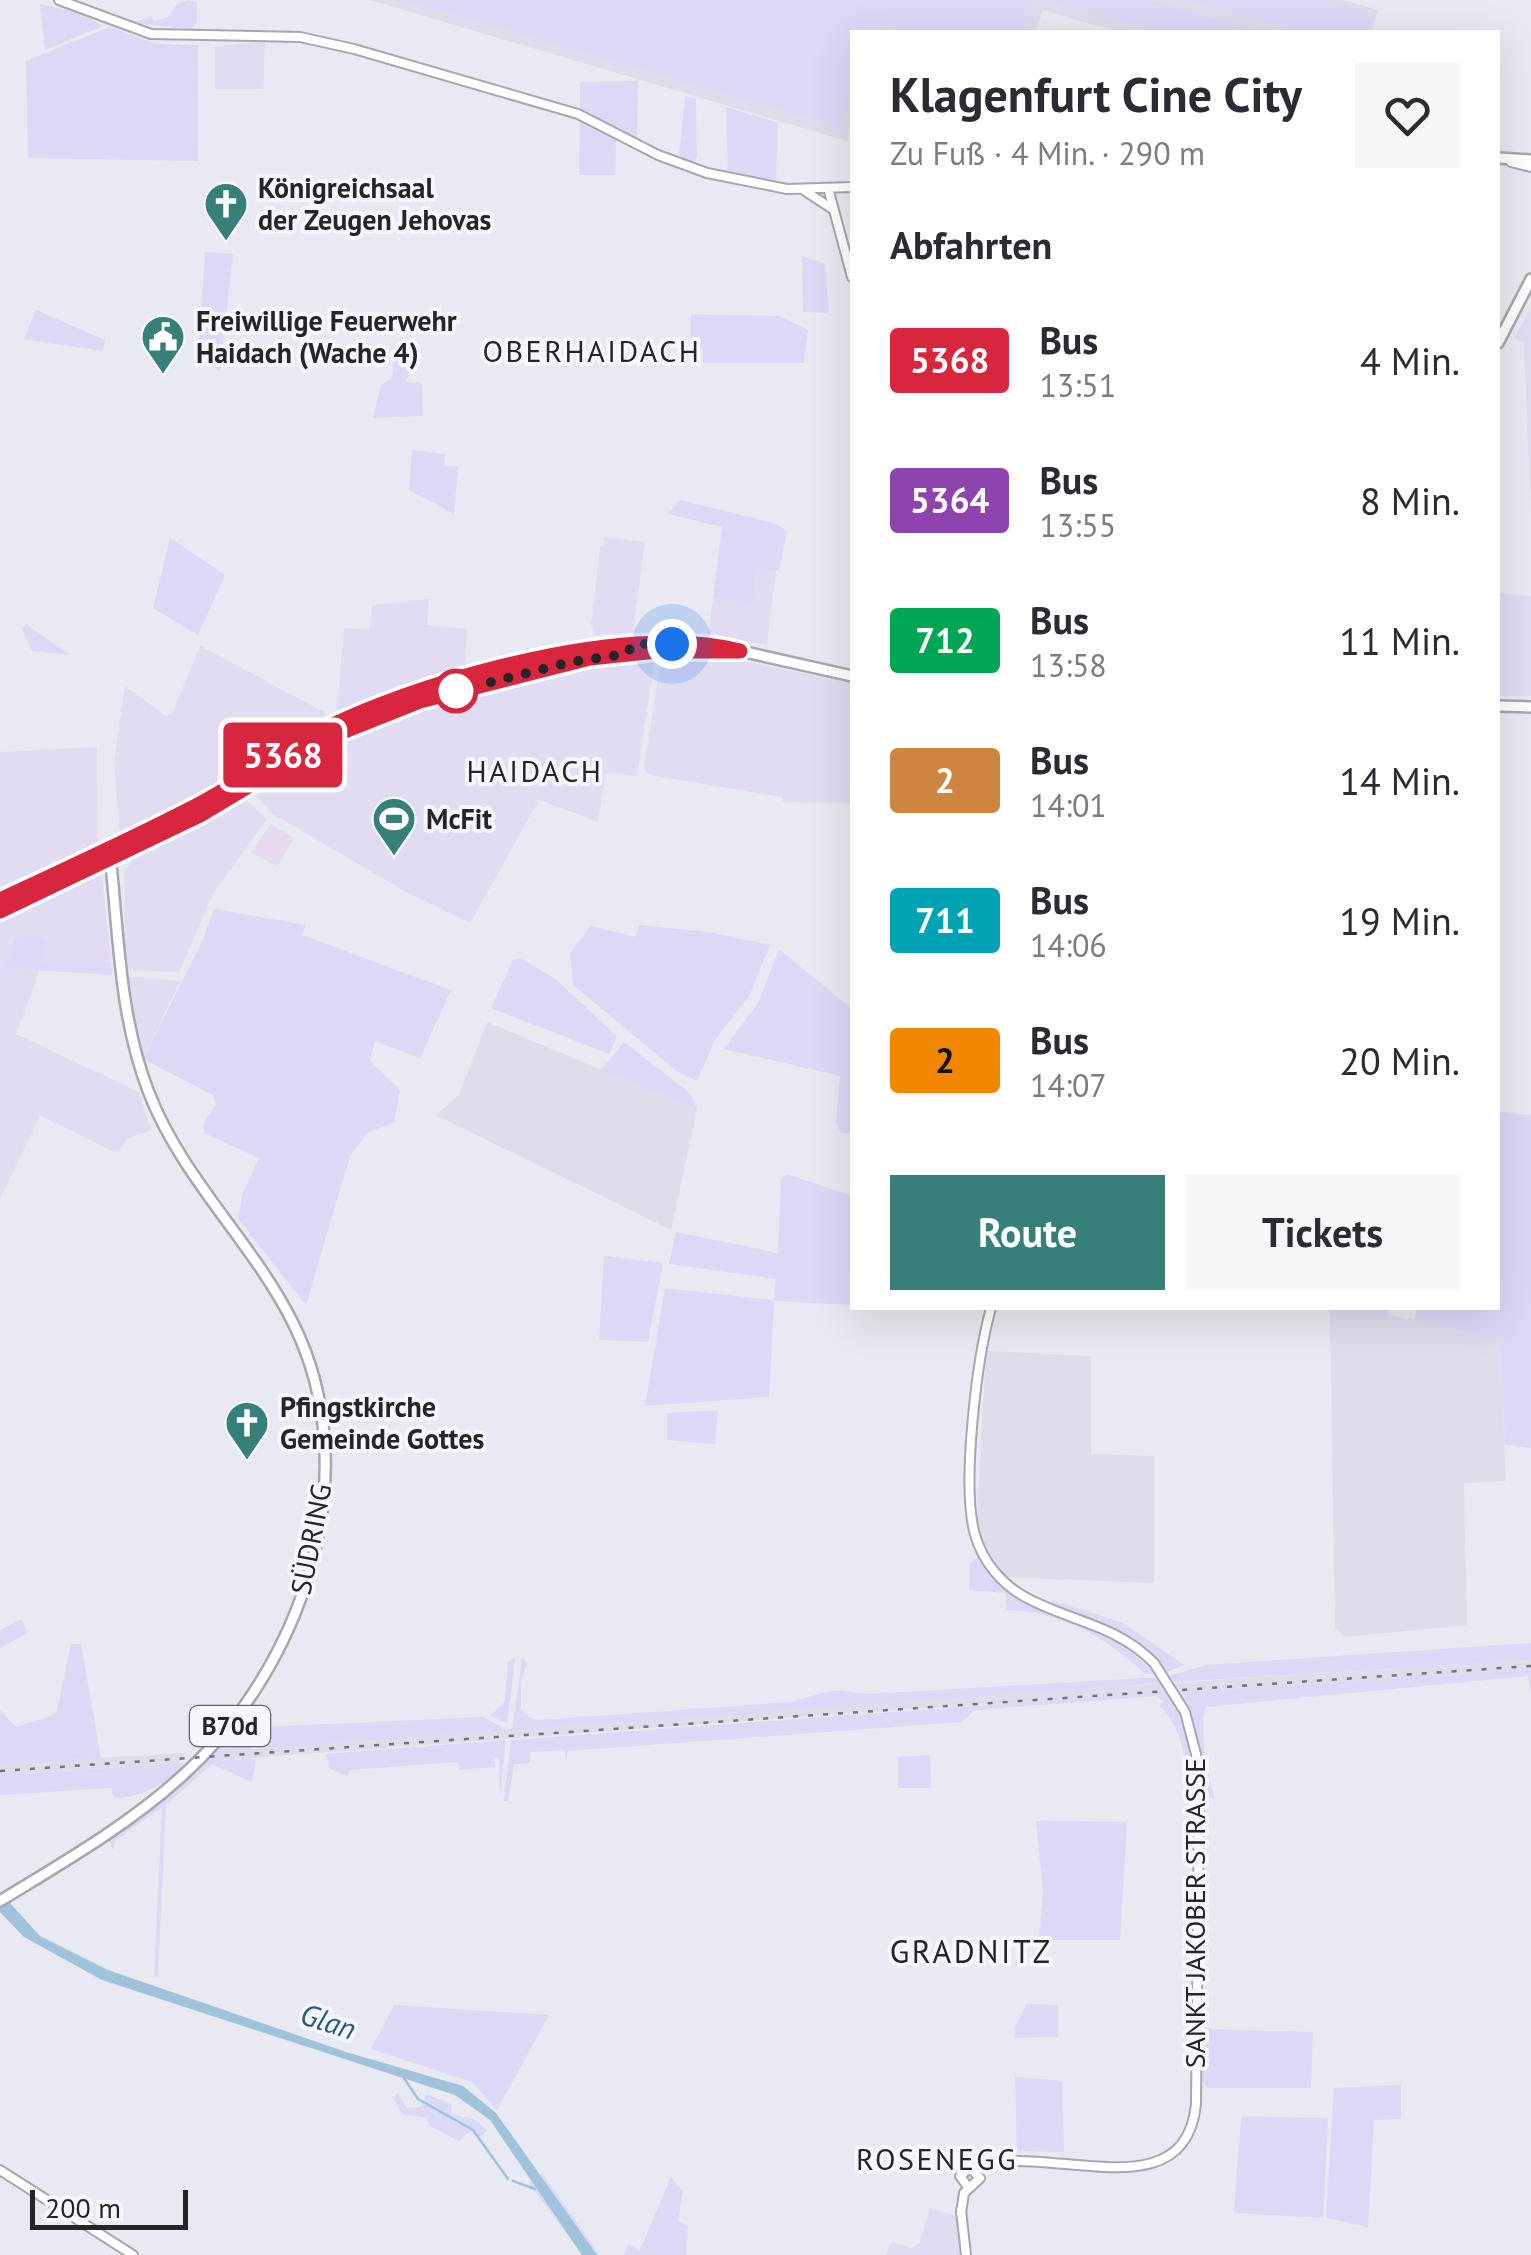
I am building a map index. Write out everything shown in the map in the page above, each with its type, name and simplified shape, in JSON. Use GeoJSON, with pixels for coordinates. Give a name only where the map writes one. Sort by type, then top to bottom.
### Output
{"type":"FeatureCollection","features":[{"type":"Feature","properties":{"kind":"main road"},"geometry":{"type":"LineString","coordinates":[[59,0],[151,34],[300,38],[354,49],[578,114],[658,155],[708,173],[801,189],[850,187]]}},
{"type":"Feature","properties":{"kind":"main road"},"geometry":{"type":"LineString","coordinates":[[1500,158],[1531,164]]}},
{"type":"Feature","properties":{"kind":"main road"},"geometry":{"type":"LineString","coordinates":[[828,188],[850,270]]}},
{"type":"Feature","properties":{"kind":"main road"},"geometry":{"type":"LineString","coordinates":[[801,189],[833,210]]}},
{"type":"Feature","properties":{"kind":"main road"},"geometry":{"type":"LineString","coordinates":[[1500,340],[1531,280]]}},
{"type":"Feature","properties":{"kind":"main road"},"geometry":{"type":"LineString","coordinates":[[626,654],[634,644]]}},
{"type":"Feature","properties":{"kind":"main road"},"geometry":{"type":"LineString","coordinates":[[4,906],[96,854],[209,799],[334,725],[448,688],[634,644],[702,645],[850,676]]}},
{"type":"Feature","properties":{"kind":"main road"},"geometry":{"type":"LineString","coordinates":[[590,654],[740,651]]}},
{"type":"Feature","properties":{"kind":"main road"},"geometry":{"type":"LineString","coordinates":[[4,906],[93,869],[200,815],[332,736],[419,696]]}},
{"type":"Feature","properties":{"kind":"main road"},"geometry":{"type":"LineString","coordinates":[[1500,705],[1525,706]]}},
{"type":"Feature","properties":{"kind":"main road"},"geometry":{"type":"LineString","coordinates":[[96,854],[124,853]]}},
{"type":"Feature","properties":{"kind":"main road"},"geometry":{"type":"LineString","coordinates":[[93,869],[112,876],[124,853]]}},
{"type":"Feature","properties":{"kind":"main road","name":"SÜDRING"},"geometry":{"type":"LineString","coordinates":[[0,1901],[137,1813],[196,1764],[233,1723],[271,1665],[292,1621],[310,1569],[322,1504],[320,1409],[294,1326],[268,1282],[182,1162],[142,1074],[124,1003],[110,855]]}},
{"type":"Feature","properties":{"kind":"main road","name":"SANKT JAKOBER STRASSE"},"geometry":{"type":"LineString","coordinates":[[964,2186],[976,2185],[976,2172],[1011,2161],[1152,2165],[1176,2152],[1191,2129],[1196,2104],[1200,1803],[1196,1754],[1186,1712],[1154,1663],[1108,1629],[1015,1592],[992,1570],[981,1550],[972,1520],[972,1480],[980,1353],[991,1310]]}},
{"type":"Feature","properties":{"kind":"main road"},"geometry":{"type":"LineString","coordinates":[[0,2170],[133,2255]]}},
{"type":"Feature","properties":{"kind":"main road"},"geometry":{"type":"LineString","coordinates":[[966,2255],[961,2172],[976,2172]]}},
{"type":"Feature","properties":{"kind":"shaded area"},"geometry":{"type":"Polygon","coordinates":[[[189,0],[197,3],[197,22],[191,29],[134,23],[151,16],[154,21],[168,17],[177,4],[189,0]]]}},
{"type":"Feature","properties":{"kind":"shaded area"},"geometry":{"type":"Polygon","coordinates":[[[370,0],[1343,0],[1378,10],[1372,30],[1112,30],[1043,10],[1037,30],[850,30],[847,141],[370,0]]]}},
{"type":"Feature","properties":{"kind":"shaded area"},"geometry":{"type":"Polygon","coordinates":[[[403,0],[1039,0],[1032,5],[1026,30],[902,30],[882,24],[872,30],[850,30],[850,92],[840,128],[403,0]]]}},
{"type":"Feature","properties":{"kind":"shaded area"},"geometry":{"type":"Polygon","coordinates":[[[1049,0],[1151,0],[1255,30],[1153,30],[1049,0]]]}},
{"type":"Feature","properties":{"kind":"shaded area"},"geometry":{"type":"Polygon","coordinates":[[[1189,0],[1328,0],[1366,11],[1371,20],[1368,30],[1294,30],[1189,0]]]}},
{"type":"Feature","properties":{"kind":"shaded area"},"geometry":{"type":"Polygon","coordinates":[[[40,4],[81,13],[103,26],[45,50],[40,4]]]}},
{"type":"Feature","properties":{"kind":"shaded area"},"geometry":{"type":"Polygon","coordinates":[[[110,27],[156,44],[198,45],[198,161],[28,158],[26,61],[110,27]]]}},
{"type":"Feature","properties":{"kind":"shaded area"},"geometry":{"type":"Polygon","coordinates":[[[265,42],[263,89],[215,89],[215,46],[265,42]]]}},
{"type":"Feature","properties":{"kind":"shaded area"},"geometry":{"type":"Polygon","coordinates":[[[638,81],[637,141],[580,111],[580,82],[638,81]]]}},
{"type":"Feature","properties":{"kind":"shaded area"},"geometry":{"type":"Polygon","coordinates":[[[685,96],[696,99],[697,158],[692,164],[679,155],[685,96]]]}},
{"type":"Feature","properties":{"kind":"shaded area"},"geometry":{"type":"Polygon","coordinates":[[[726,107],[778,123],[776,183],[728,175],[726,107]]]}},
{"type":"Feature","properties":{"kind":"shaded area"},"geometry":{"type":"Polygon","coordinates":[[[580,120],[616,138],[615,175],[579,175],[580,120]]]}},
{"type":"Feature","properties":{"kind":"shaded area"},"geometry":{"type":"Polygon","coordinates":[[[205,252],[233,254],[220,371],[198,360],[205,252]]]}},
{"type":"Feature","properties":{"kind":"shaded area"},"geometry":{"type":"Polygon","coordinates":[[[802,256],[825,264],[829,313],[803,312],[802,256]]]}},
{"type":"Feature","properties":{"kind":"shaded area"},"geometry":{"type":"Polygon","coordinates":[[[1531,309],[1531,515],[1524,343],[1514,338],[1531,309]]]}},
{"type":"Feature","properties":{"kind":"shaded area"},"geometry":{"type":"Polygon","coordinates":[[[36,310],[105,340],[103,351],[24,339],[36,310]]]}},
{"type":"Feature","properties":{"kind":"shaded area"},"geometry":{"type":"Polygon","coordinates":[[[691,314],[780,316],[808,330],[804,363],[703,363],[703,349],[690,349],[691,314]]]}},
{"type":"Feature","properties":{"kind":"shaded area"},"geometry":{"type":"Polygon","coordinates":[[[395,350],[412,353],[407,382],[422,384],[423,416],[373,418],[381,385],[392,378],[395,350]]]}},
{"type":"Feature","properties":{"kind":"shaded area"},"geometry":{"type":"Polygon","coordinates":[[[412,450],[445,454],[444,466],[458,466],[454,514],[409,490],[412,450]]]}},
{"type":"Feature","properties":{"kind":"shaded area"},"geometry":{"type":"Polygon","coordinates":[[[680,500],[774,523],[787,531],[780,567],[776,571],[756,569],[752,604],[713,599],[722,527],[668,514],[680,500]]]}},
{"type":"Feature","properties":{"kind":"shaded area"},"geometry":{"type":"Polygon","coordinates":[[[605,537],[645,542],[633,632],[596,635],[591,625],[600,547],[604,546],[605,537]]]}},
{"type":"Feature","properties":{"kind":"shaded area"},"geometry":{"type":"Polygon","coordinates":[[[170,538],[225,575],[198,635],[153,608],[170,538]]]}},
{"type":"Feature","properties":{"kind":"shaded area"},"geometry":{"type":"Polygon","coordinates":[[[756,568],[776,571],[767,645],[708,637],[713,599],[751,603],[756,568]]]}},
{"type":"Feature","properties":{"kind":"shaded area"},"geometry":{"type":"Polygon","coordinates":[[[1500,593],[1531,596],[1531,696],[1500,696],[1500,593]]]}},
{"type":"Feature","properties":{"kind":"shaded area"},"geometry":{"type":"Polygon","coordinates":[[[429,599],[427,625],[467,629],[464,674],[347,714],[337,709],[344,628],[369,630],[372,605],[429,599]]]}},
{"type":"Feature","properties":{"kind":"shaded area"},"geometry":{"type":"Polygon","coordinates":[[[26,624],[70,655],[32,651],[22,629],[26,624]]]}},
{"type":"Feature","properties":{"kind":"shaded area"},"geometry":{"type":"Polygon","coordinates":[[[200,646],[326,713],[327,721],[235,776],[120,835],[114,761],[125,686],[166,716],[172,714],[200,646]]]}},
{"type":"Feature","properties":{"kind":"shaded area"},"geometry":{"type":"Polygon","coordinates":[[[666,655],[727,658],[850,683],[850,803],[783,802],[782,797],[649,775],[644,768],[661,659],[666,655]]]}},
{"type":"Feature","properties":{"kind":"shaded area"},"geometry":{"type":"Polygon","coordinates":[[[655,658],[637,776],[606,773],[598,822],[539,800],[470,923],[401,889],[273,814],[251,791],[342,738],[425,705],[566,670],[655,658]]]}},
{"type":"Feature","properties":{"kind":"shaded area"},"geometry":{"type":"Polygon","coordinates":[[[97,747],[98,847],[0,893],[0,752],[97,747]]]}},
{"type":"Feature","properties":{"kind":"shaded area"},"geometry":{"type":"Polygon","coordinates":[[[242,796],[267,819],[214,892],[179,972],[125,970],[124,872],[134,858],[242,796]]]}},
{"type":"Feature","properties":{"kind":"shaded area"},"geometry":{"type":"Polygon","coordinates":[[[271,824],[294,838],[277,867],[251,852],[271,824]]]}},
{"type":"Feature","properties":{"kind":"shaded area"},"geometry":{"type":"Polygon","coordinates":[[[102,875],[112,975],[40,970],[16,1034],[139,1092],[151,1130],[127,1139],[117,1153],[40,1116],[0,1198],[0,917],[102,875]]]}},
{"type":"Feature","properties":{"kind":"shaded area"},"geometry":{"type":"Polygon","coordinates":[[[214,909],[306,925],[302,935],[451,990],[420,1058],[375,1041],[370,1061],[400,1090],[394,1123],[368,1132],[350,1156],[306,1305],[238,1219],[242,1195],[259,1158],[204,1133],[204,1122],[216,1105],[213,1095],[143,1059],[202,942],[214,909]]]}},
{"type":"Feature","properties":{"kind":"shaded area"},"geometry":{"type":"Polygon","coordinates":[[[639,925],[707,932],[770,945],[749,996],[715,1040],[697,1081],[678,1072],[573,985],[570,954],[590,926],[636,937],[639,925]]]}},
{"type":"Feature","properties":{"kind":"shaded area"},"geometry":{"type":"Polygon","coordinates":[[[37,936],[44,941],[44,962],[110,962],[112,975],[6,968],[15,939],[37,936]]]}},
{"type":"Feature","properties":{"kind":"shaded area"},"geometry":{"type":"Polygon","coordinates":[[[779,949],[850,1007],[850,1134],[841,1133],[836,1123],[840,1076],[724,1049],[758,1003],[779,949]]]}},
{"type":"Feature","properties":{"kind":"shaded area"},"geometry":{"type":"Polygon","coordinates":[[[522,959],[557,980],[617,1037],[609,1054],[491,1008],[513,960],[522,959]]]}},
{"type":"Feature","properties":{"kind":"shaded area"},"geometry":{"type":"Polygon","coordinates":[[[126,976],[180,981],[143,1059],[126,976]]]}},
{"type":"Feature","properties":{"kind":"shaded area"},"geometry":{"type":"Polygon","coordinates":[[[487,1022],[697,1110],[671,1230],[436,1115],[459,1095],[487,1022]]]}},
{"type":"Feature","properties":{"kind":"shaded area"},"geometry":{"type":"Polygon","coordinates":[[[624,1042],[691,1094],[697,1110],[601,1070],[624,1042]]]}},
{"type":"Feature","properties":{"kind":"shaded area"},"geometry":{"type":"Polygon","coordinates":[[[1500,1112],[1531,1115],[1531,1448],[1505,1445],[1500,1343],[1443,1325],[1414,1321],[1417,1310],[1500,1310],[1500,1112]]]}},
{"type":"Feature","properties":{"kind":"shaded area"},"geometry":{"type":"Polygon","coordinates":[[[787,1174],[850,1195],[850,1305],[774,1301],[769,1397],[645,1406],[665,1288],[774,1300],[776,1279],[669,1264],[676,1232],[778,1253],[781,1179],[787,1174]]]}},
{"type":"Feature","properties":{"kind":"shaded area"},"geometry":{"type":"Polygon","coordinates":[[[604,1256],[663,1263],[648,1342],[599,1340],[604,1256]]]}},
{"type":"Feature","properties":{"kind":"shaded area"},"geometry":{"type":"Polygon","coordinates":[[[1329,1310],[1390,1310],[1389,1315],[1330,1315],[1329,1310]]]}},
{"type":"Feature","properties":{"kind":"shaded area"},"geometry":{"type":"Polygon","coordinates":[[[1330,1315],[1389,1315],[1443,1325],[1500,1343],[1506,1481],[1464,1483],[1467,1625],[1345,1637],[1335,1627],[1330,1315]]]}},
{"type":"Feature","properties":{"kind":"shaded area"},"geometry":{"type":"Polygon","coordinates":[[[986,1351],[1091,1356],[1091,1454],[1154,1456],[1154,1583],[1004,1577],[981,1541],[977,1519],[986,1351]]]}},
{"type":"Feature","properties":{"kind":"shaded area"},"geometry":{"type":"Polygon","coordinates":[[[718,1410],[715,1444],[667,1440],[667,1413],[718,1410]]]}},
{"type":"Feature","properties":{"kind":"shaded area"},"geometry":{"type":"Polygon","coordinates":[[[977,1558],[1018,1600],[1115,1638],[1156,1674],[1145,1674],[1115,1649],[1064,1621],[1007,1610],[1005,1593],[969,1590],[970,1563],[977,1558]]]}},
{"type":"Feature","properties":{"kind":"shaded area"},"geometry":{"type":"Polygon","coordinates":[[[1051,1600],[1123,1623],[1184,1665],[1167,1672],[1124,1633],[1050,1605],[1051,1600]]]}},
{"type":"Feature","properties":{"kind":"shaded area"},"geometry":{"type":"Polygon","coordinates":[[[21,1619],[28,1633],[0,1648],[0,1630],[21,1619]]]}},
{"type":"Feature","properties":{"kind":"shaded area"},"geometry":{"type":"Polygon","coordinates":[[[1531,1643],[1531,1660],[1175,1682],[1170,1676],[1205,1665],[1531,1643]]]}},
{"type":"Feature","properties":{"kind":"shaded area"},"geometry":{"type":"Polygon","coordinates":[[[71,1644],[81,1644],[101,1758],[0,1764],[0,1710],[16,1727],[56,1714],[71,1644]]]}},
{"type":"Feature","properties":{"kind":"shaded area"},"geometry":{"type":"Polygon","coordinates":[[[514,1658],[507,1724],[490,1716],[505,1701],[508,1662],[514,1658]]]}},
{"type":"Feature","properties":{"kind":"shaded area"},"geometry":{"type":"Polygon","coordinates":[[[522,1658],[527,1663],[521,1682],[521,1709],[530,1718],[540,1720],[791,1702],[833,1690],[869,1694],[1159,1677],[1163,1683],[512,1730],[522,1658]]]}},
{"type":"Feature","properties":{"kind":"shaded area"},"geometry":{"type":"Polygon","coordinates":[[[1531,1660],[1531,1670],[850,1713],[225,1760],[229,1750],[861,1703],[1531,1660]]]}},
{"type":"Feature","properties":{"kind":"shaded area"},"geometry":{"type":"Polygon","coordinates":[[[1531,1670],[1531,1692],[1528,1676],[1206,1707],[1205,1751],[1215,1798],[1202,1799],[1198,1748],[1180,1692],[1531,1670]]]}},
{"type":"Feature","properties":{"kind":"shaded area"},"geometry":{"type":"Polygon","coordinates":[[[1169,1692],[1189,1741],[1194,1801],[1188,1802],[1179,1737],[1159,1706],[1164,1701],[1156,1696],[975,1710],[962,1722],[568,1751],[566,1761],[565,1750],[530,1752],[530,1763],[514,1764],[508,1801],[504,1801],[511,1740],[1169,1692]]]}},
{"type":"Feature","properties":{"kind":"shaded area"},"geometry":{"type":"Polygon","coordinates":[[[483,1717],[507,1730],[263,1748],[262,1739],[255,1739],[254,1734],[261,1727],[483,1717]]]}},
{"type":"Feature","properties":{"kind":"shaded area"},"geometry":{"type":"Polygon","coordinates":[[[233,1729],[249,1729],[251,1749],[229,1750],[225,1760],[256,1759],[252,1782],[212,1764],[166,1805],[158,1976],[154,1977],[162,1807],[115,1841],[113,1851],[109,1838],[179,1785],[233,1729]]]}},
{"type":"Feature","properties":{"kind":"shaded area"},"geometry":{"type":"Polygon","coordinates":[[[506,1740],[500,1797],[499,1757],[494,1758],[495,1767],[459,1770],[458,1762],[350,1770],[347,1776],[329,1768],[326,1754],[506,1740]]]}},
{"type":"Feature","properties":{"kind":"shaded area"},"geometry":{"type":"Polygon","coordinates":[[[185,1753],[179,1763],[0,1775],[0,1764],[185,1753]]]}},
{"type":"Feature","properties":{"kind":"shaded area"},"geometry":{"type":"Polygon","coordinates":[[[930,1755],[931,1788],[898,1788],[898,1757],[930,1755]]]}},
{"type":"Feature","properties":{"kind":"shaded area"},"geometry":{"type":"Polygon","coordinates":[[[184,1763],[162,1783],[123,1798],[114,1798],[111,1788],[0,1795],[0,1775],[184,1763]]]}},
{"type":"Feature","properties":{"kind":"shaded area"},"geometry":{"type":"Polygon","coordinates":[[[1036,1821],[1127,1822],[1120,1940],[1039,1940],[1043,1891],[1036,1821]]]}},
{"type":"Feature","properties":{"kind":"shaded area"},"geometry":{"type":"Polygon","coordinates":[[[0,1892],[40,1936],[108,1970],[346,2052],[463,2086],[496,2113],[597,2255],[582,2255],[490,2120],[455,2095],[102,1980],[24,1937],[0,1912],[0,1892]]]}},
{"type":"Feature","properties":{"kind":"shaded area"},"geometry":{"type":"Polygon","coordinates":[[[1027,2004],[1058,2005],[1058,2037],[1015,2038],[1015,2027],[1027,2004]]]}},
{"type":"Feature","properties":{"kind":"shaded area"},"geometry":{"type":"Polygon","coordinates":[[[394,2005],[549,2015],[497,2110],[472,2082],[371,2049],[394,2005]]]}},
{"type":"Feature","properties":{"kind":"shaded area"},"geometry":{"type":"Polygon","coordinates":[[[1202,2029],[1313,2032],[1311,2088],[1207,2088],[1201,2078],[1202,2029]]]}},
{"type":"Feature","properties":{"kind":"shaded area"},"geometry":{"type":"Polygon","coordinates":[[[1015,2077],[1062,2081],[1064,2152],[1017,2151],[1015,2077]]]}},
{"type":"Feature","properties":{"kind":"shaded area"},"geometry":{"type":"Polygon","coordinates":[[[1401,2085],[1401,2119],[1374,2120],[1368,2227],[1326,2218],[1334,2088],[1401,2085]]]}},
{"type":"Feature","properties":{"kind":"shaded area"},"geometry":{"type":"Polygon","coordinates":[[[397,2093],[407,2108],[420,2107],[427,2094],[451,2104],[451,2114],[476,2120],[487,2130],[481,2137],[470,2131],[459,2141],[430,2126],[426,2118],[402,2114],[394,2099],[397,2093]]]}},
{"type":"Feature","properties":{"kind":"shaded area"},"geometry":{"type":"Polygon","coordinates":[[[1241,2117],[1328,2118],[1323,2218],[1234,2213],[1241,2117]]]}},
{"type":"Feature","properties":{"kind":"shaded area"},"geometry":{"type":"Polygon","coordinates":[[[542,2173],[600,2255],[582,2255],[529,2183],[542,2173]]]}},
{"type":"Feature","properties":{"kind":"shaded area"},"geometry":{"type":"Polygon","coordinates":[[[671,2177],[683,2192],[678,2221],[688,2226],[686,2255],[624,2255],[628,2245],[640,2250],[671,2177]]]}},
{"type":"Feature","properties":{"kind":"shaded area"},"geometry":{"type":"Polygon","coordinates":[[[930,2208],[956,2216],[960,2255],[885,2255],[892,2242],[912,2248],[919,2244],[930,2208]]]}},
{"type":"Feature","properties":{"kind":"waterway"},"geometry":{"type":"LineString","coordinates":[[404,2078],[418,2099],[473,2130],[508,2179]]}},
{"type":"Feature","properties":{"kind":"waterway"},"geometry":{"type":"LineString","coordinates":[[513,2181],[535,2189]]}},
{"type":"Feature","properties":{"kind":"railway"},"geometry":{"type":"LineString","coordinates":[[0,1771],[1531,1666]]}},
{"type":"Feature","properties":{"kind":"bus line","name":"5368"},"geometry":{"type":"LineString","coordinates":[[0,900],[198,805],[334,725],[402,697],[591,649],[658,644],[740,651],[657,651],[590,658],[420,701],[332,736],[200,815],[0,911]]}},
{"type":"Feature","properties":{"kind":"place","name":"Königreichsaal der Zeugen Jehovas"},"geometry":{"type":"Point","coordinates":[226,242]}},
{"type":"Feature","properties":{"kind":"place","name":"Freiwillige Feuerwehr Haidach (Wache 4)"},"geometry":{"type":"Point","coordinates":[163,375]}},
{"type":"Feature","properties":{"kind":"place","name":"McFit"},"geometry":{"type":"Point","coordinates":[394,857]}},
{"type":"Feature","properties":{"kind":"place","name":"Pfingstkirche Gemeinde Gottes"},"geometry":{"type":"Point","coordinates":[247,1461]}},
{"type":"Feature","properties":{"kind":"district","name":"OBERHAIDACH"},"geometry":{"type":"Point","coordinates":[592,352]}},
{"type":"Feature","properties":{"kind":"district","name":"HAIDACH"},"geometry":{"type":"Point","coordinates":[535,772]}},
{"type":"Feature","properties":{"kind":"district","name":"GRADNITZ"},"geometry":{"type":"Point","coordinates":[971,1952]}},
{"type":"Feature","properties":{"kind":"district","name":"ROSENEGG"},"geometry":{"type":"Point","coordinates":[937,2160]}},
{"type":"Feature","properties":{"kind":"route"},"geometry":{"type":"LineString","coordinates":[[456,691],[571,662],[626,654],[634,644],[672,644]]}},
{"type":"Feature","properties":{"kind":"water label","name":"Glan"},"geometry":{"type":"Point","coordinates":[328,2022]}}]}
